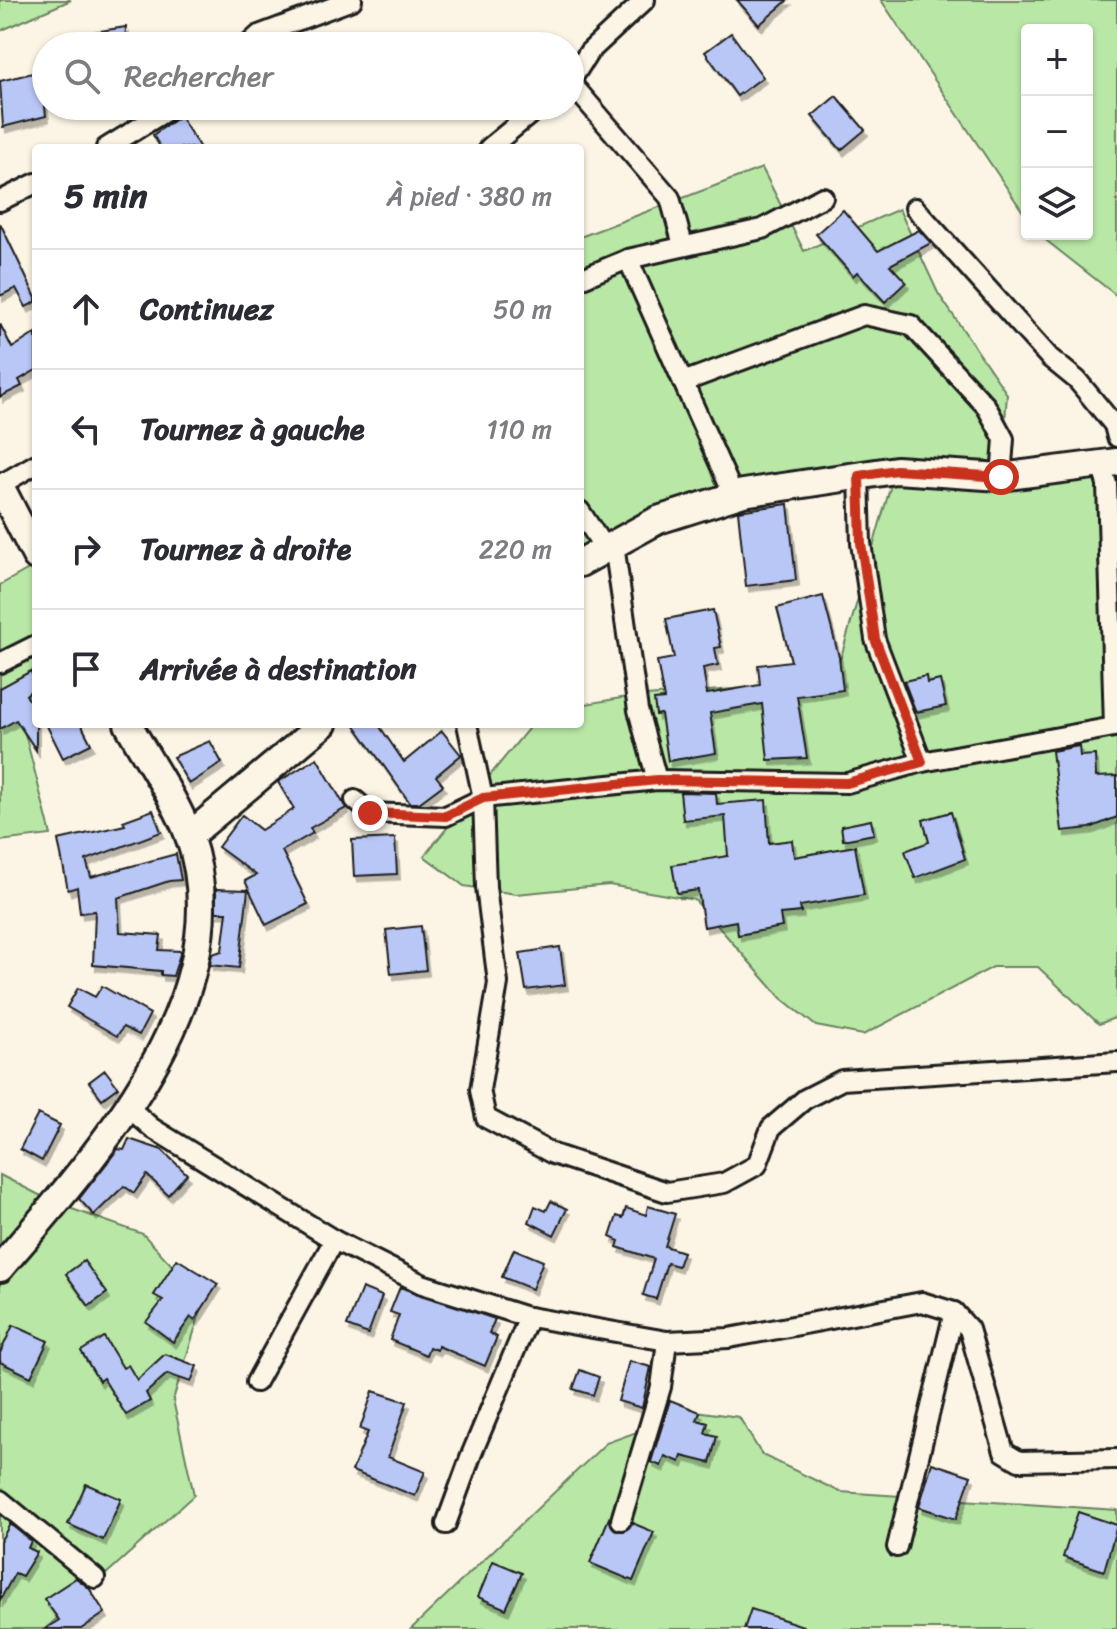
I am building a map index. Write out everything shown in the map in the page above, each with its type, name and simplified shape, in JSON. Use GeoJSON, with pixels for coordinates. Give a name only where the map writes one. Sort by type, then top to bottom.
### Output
{"type":"FeatureCollection","features":[{"type":"Feature","properties":{"kind":"street"},"geometry":{"type":"LineString","coordinates":[[267,32],[352,0]]}},
{"type":"Feature","properties":{"kind":"street"},"geometry":{"type":"LineString","coordinates":[[584,60],[645,0]]}},
{"type":"Feature","properties":{"kind":"street"},"geometry":{"type":"LineString","coordinates":[[584,98],[670,198],[683,245]]}},
{"type":"Feature","properties":{"kind":"street"},"geometry":{"type":"LineString","coordinates":[[112,144],[151,120]]}},
{"type":"Feature","properties":{"kind":"street"},"geometry":{"type":"LineString","coordinates":[[494,144],[523,120]]}},
{"type":"Feature","properties":{"kind":"street"},"geometry":{"type":"LineString","coordinates":[[0,201],[32,185]]}},
{"type":"Feature","properties":{"kind":"street"},"geometry":{"type":"LineString","coordinates":[[584,277],[628,259],[762,229],[823,197]]}},
{"type":"Feature","properties":{"kind":"street"},"geometry":{"type":"LineString","coordinates":[[915,208],[1050,358],[1077,380],[1114,425],[1117,437]]}},
{"type":"Feature","properties":{"kind":"street"},"geometry":{"type":"LineString","coordinates":[[628,259],[734,496]]}},
{"type":"Feature","properties":{"kind":"street"},"geometry":{"type":"LineString","coordinates":[[683,382],[864,315],[911,325],[986,406],[1004,439],[1001,477]]}},
{"type":"Feature","properties":{"kind":"street"},"geometry":{"type":"LineString","coordinates":[[355,800],[370,813],[446,816],[483,798],[657,780],[847,783],[922,762],[1114,727],[1109,464],[1001,477],[896,470],[734,496],[658,520],[584,561]]}},
{"type":"Feature","properties":{"kind":"street"},"geometry":{"type":"LineString","coordinates":[[32,466],[0,486],[32,548]]}},
{"type":"Feature","properties":{"kind":"street"},"geometry":{"type":"LineString","coordinates":[[859,476],[861,543],[875,639],[922,762]]}},
{"type":"Feature","properties":{"kind":"street"},"geometry":{"type":"LineString","coordinates":[[584,516],[609,547],[638,710],[657,780]]}},
{"type":"Feature","properties":{"kind":"street"},"geometry":{"type":"LineString","coordinates":[[0,663],[32,647]]}},
{"type":"Feature","properties":{"kind":"street"},"geometry":{"type":"LineString","coordinates":[[0,1268],[73,1181],[128,1107],[154,1067],[191,979],[201,929],[189,836],[130,728]]}},
{"type":"Feature","properties":{"kind":"street"},"geometry":{"type":"LineString","coordinates":[[189,836],[318,728]]}},
{"type":"Feature","properties":{"kind":"street"},"geometry":{"type":"LineString","coordinates":[[468,728],[483,798],[486,887],[498,983],[480,1090],[486,1118],[553,1154],[667,1192],[724,1183],[757,1165],[771,1128],[805,1099],[842,1080],[1117,1062]]}},
{"type":"Feature","properties":{"kind":"street"},"geometry":{"type":"LineString","coordinates":[[128,1107],[152,1128],[334,1240],[422,1284],[529,1317],[667,1341],[729,1338],[922,1302],[954,1312],[969,1329],[1004,1452],[1019,1461],[1117,1459]]}},
{"type":"Feature","properties":{"kind":"street"},"geometry":{"type":"LineString","coordinates":[[256,1382],[334,1240]]}},
{"type":"Feature","properties":{"kind":"street"},"geometry":{"type":"LineString","coordinates":[[897,1547],[954,1312]]}},
{"type":"Feature","properties":{"kind":"street"},"geometry":{"type":"LineString","coordinates":[[446,1524],[529,1317]]}},
{"type":"Feature","properties":{"kind":"street"},"geometry":{"type":"LineString","coordinates":[[621,1520],[661,1387],[667,1341]]}},
{"type":"Feature","properties":{"kind":"street"},"geometry":{"type":"LineString","coordinates":[[0,1500],[95,1578]]}},
{"type":"Feature","properties":{"kind":"green space"},"geometry":{"type":"Polygon","coordinates":[[[0,0],[71,0],[0,31],[0,0]]]}},
{"type":"Feature","properties":{"kind":"green space"},"geometry":{"type":"Polygon","coordinates":[[[881,0],[1117,0],[1117,296],[1046,240],[1093,240],[1093,24],[1021,24],[1021,209],[881,0]]]}},
{"type":"Feature","properties":{"kind":"green space"},"geometry":{"type":"Polygon","coordinates":[[[762,168],[804,251],[899,209],[938,293],[1007,394],[1001,476],[1117,455],[1117,1017],[1099,1024],[1038,967],[993,967],[863,1035],[816,1026],[781,998],[695,900],[609,885],[516,894],[464,886],[424,856],[529,728],[584,728],[584,704],[621,698],[834,681],[895,471],[743,493],[584,561],[584,235],[762,168]]]}},
{"type":"Feature","properties":{"kind":"green space"},"geometry":{"type":"Polygon","coordinates":[[[32,567],[32,709],[22,722],[51,835],[0,841],[0,585],[32,567]]]}},
{"type":"Feature","properties":{"kind":"green space"},"geometry":{"type":"Polygon","coordinates":[[[0,1175],[55,1203],[143,1234],[204,1300],[173,1400],[194,1495],[45,1629],[0,1629],[0,1175]]]}},
{"type":"Feature","properties":{"kind":"green space"},"geometry":{"type":"Polygon","coordinates":[[[695,1411],[739,1417],[762,1455],[840,1492],[1117,1510],[1117,1629],[411,1629],[606,1443],[695,1411]]]}},
{"type":"Feature","properties":{"kind":"building"},"geometry":{"type":"Polygon","coordinates":[[[737,0],[788,0],[759,25],[737,0]]]}},
{"type":"Feature","properties":{"kind":"building"},"geometry":{"type":"Polygon","coordinates":[[[126,27],[126,32],[94,32],[126,27]]]}},
{"type":"Feature","properties":{"kind":"building"},"geometry":{"type":"Polygon","coordinates":[[[731,33],[763,77],[737,96],[705,52],[731,33]]]}},
{"type":"Feature","properties":{"kind":"building"},"geometry":{"type":"Polygon","coordinates":[[[32,73],[32,120],[3,127],[0,81],[32,73]]]}},
{"type":"Feature","properties":{"kind":"building"},"geometry":{"type":"Polygon","coordinates":[[[836,96],[865,130],[841,150],[812,116],[836,96]]]}},
{"type":"Feature","properties":{"kind":"building"},"geometry":{"type":"Polygon","coordinates":[[[174,120],[182,120],[198,144],[159,144],[153,135],[174,120]]]}},
{"type":"Feature","properties":{"kind":"building"},"geometry":{"type":"Polygon","coordinates":[[[843,210],[878,251],[919,230],[931,243],[890,265],[906,282],[885,302],[857,272],[853,276],[816,234],[843,210]]]}},
{"type":"Feature","properties":{"kind":"building"},"geometry":{"type":"Polygon","coordinates":[[[0,223],[32,290],[32,304],[26,307],[16,288],[0,296],[0,223]]]}},
{"type":"Feature","properties":{"kind":"building"},"geometry":{"type":"Polygon","coordinates":[[[0,324],[12,348],[32,336],[32,372],[19,380],[22,386],[0,397],[0,324]]]}},
{"type":"Feature","properties":{"kind":"building"},"geometry":{"type":"Polygon","coordinates":[[[788,504],[796,580],[746,586],[738,511],[788,504]]]}},
{"type":"Feature","properties":{"kind":"building"},"geometry":{"type":"Polygon","coordinates":[[[823,596],[839,657],[843,690],[797,696],[807,758],[768,760],[762,704],[710,713],[716,753],[668,761],[661,714],[656,715],[654,700],[664,699],[657,661],[674,658],[666,619],[713,610],[721,647],[715,648],[718,665],[703,668],[707,694],[760,685],[758,665],[791,661],[777,608],[823,596]]]}},
{"type":"Feature","properties":{"kind":"building"},"geometry":{"type":"Polygon","coordinates":[[[31,671],[32,690],[26,695],[32,705],[36,750],[16,720],[0,729],[0,688],[31,671]]]}},
{"type":"Feature","properties":{"kind":"building"},"geometry":{"type":"Polygon","coordinates":[[[926,676],[927,683],[940,680],[946,706],[916,712],[904,681],[926,676]]]}},
{"type":"Feature","properties":{"kind":"building"},"geometry":{"type":"Polygon","coordinates":[[[48,728],[83,728],[91,744],[63,758],[48,728]]]}},
{"type":"Feature","properties":{"kind":"building"},"geometry":{"type":"Polygon","coordinates":[[[357,728],[381,728],[404,762],[442,731],[461,755],[436,776],[443,785],[419,803],[410,803],[357,728]]]}},
{"type":"Feature","properties":{"kind":"building"},"geometry":{"type":"Polygon","coordinates":[[[210,741],[222,763],[189,784],[173,757],[210,741]]]}},
{"type":"Feature","properties":{"kind":"building"},"geometry":{"type":"Polygon","coordinates":[[[1079,746],[1080,756],[1095,755],[1096,777],[1117,776],[1117,817],[1090,828],[1062,831],[1052,751],[1079,746]]]}},
{"type":"Feature","properties":{"kind":"building"},"geometry":{"type":"Polygon","coordinates":[[[317,758],[346,808],[310,828],[313,833],[282,851],[308,904],[266,925],[245,881],[256,875],[218,847],[242,815],[261,830],[294,809],[278,782],[317,758]]]}},
{"type":"Feature","properties":{"kind":"building"},"geometry":{"type":"Polygon","coordinates":[[[680,792],[716,793],[717,804],[766,800],[769,843],[792,840],[794,857],[855,846],[864,895],[800,906],[801,912],[780,914],[782,927],[738,935],[736,921],[704,927],[698,890],[677,893],[672,865],[728,856],[725,816],[683,820],[680,792]]]}},
{"type":"Feature","properties":{"kind":"building"},"geometry":{"type":"Polygon","coordinates":[[[153,810],[161,832],[86,860],[91,877],[176,854],[181,880],[118,898],[120,932],[161,935],[159,950],[181,951],[173,976],[161,975],[161,971],[93,965],[95,911],[80,913],[77,887],[68,890],[58,840],[125,825],[123,821],[153,810]]]}},
{"type":"Feature","properties":{"kind":"building"},"geometry":{"type":"Polygon","coordinates":[[[951,812],[965,859],[915,878],[905,851],[929,842],[923,820],[951,812]]]}},
{"type":"Feature","properties":{"kind":"building"},"geometry":{"type":"Polygon","coordinates":[[[871,820],[874,834],[843,840],[841,826],[871,820]]]}},
{"type":"Feature","properties":{"kind":"building"},"geometry":{"type":"Polygon","coordinates":[[[395,838],[397,874],[354,876],[352,840],[395,838]]]}},
{"type":"Feature","properties":{"kind":"building"},"geometry":{"type":"Polygon","coordinates":[[[216,889],[248,890],[239,968],[210,965],[212,954],[222,951],[227,912],[216,912],[216,889]]]}},
{"type":"Feature","properties":{"kind":"building"},"geometry":{"type":"Polygon","coordinates":[[[421,926],[426,970],[391,974],[386,930],[421,926]]]}},
{"type":"Feature","properties":{"kind":"building"},"geometry":{"type":"Polygon","coordinates":[[[560,947],[565,985],[526,990],[520,953],[560,947]]]}},
{"type":"Feature","properties":{"kind":"building"},"geometry":{"type":"Polygon","coordinates":[[[102,986],[150,1014],[139,1035],[123,1027],[117,1036],[67,1007],[78,988],[95,997],[102,986]]]}},
{"type":"Feature","properties":{"kind":"building"},"geometry":{"type":"Polygon","coordinates":[[[105,1070],[118,1087],[102,1099],[89,1082],[105,1070]]]}},
{"type":"Feature","properties":{"kind":"building"},"geometry":{"type":"Polygon","coordinates":[[[38,1114],[60,1125],[42,1161],[20,1149],[38,1114]]]}},
{"type":"Feature","properties":{"kind":"building"},"geometry":{"type":"Polygon","coordinates":[[[129,1139],[162,1150],[187,1174],[168,1195],[147,1175],[134,1193],[124,1186],[94,1215],[79,1199],[118,1149],[124,1150],[129,1139]]]}},
{"type":"Feature","properties":{"kind":"building"},"geometry":{"type":"Polygon","coordinates":[[[551,1201],[567,1209],[554,1235],[529,1222],[535,1206],[546,1211],[551,1201]]]}},
{"type":"Feature","properties":{"kind":"building"},"geometry":{"type":"Polygon","coordinates":[[[648,1206],[675,1214],[665,1246],[683,1252],[678,1266],[667,1263],[656,1299],[643,1295],[654,1259],[617,1247],[619,1241],[610,1237],[617,1216],[623,1218],[626,1208],[646,1215],[648,1206]]]}},
{"type":"Feature","properties":{"kind":"building"},"geometry":{"type":"Polygon","coordinates":[[[514,1249],[543,1261],[532,1289],[502,1277],[514,1249]]]}},
{"type":"Feature","properties":{"kind":"building"},"geometry":{"type":"Polygon","coordinates":[[[177,1259],[218,1284],[195,1320],[191,1317],[173,1342],[146,1322],[163,1300],[154,1295],[177,1259]]]}},
{"type":"Feature","properties":{"kind":"building"},"geometry":{"type":"Polygon","coordinates":[[[84,1261],[107,1293],[89,1306],[66,1274],[84,1261]]]}},
{"type":"Feature","properties":{"kind":"building"},"geometry":{"type":"Polygon","coordinates":[[[400,1287],[495,1319],[489,1333],[497,1337],[485,1366],[438,1346],[437,1350],[429,1347],[426,1355],[390,1340],[399,1315],[390,1312],[400,1287]]]}},
{"type":"Feature","properties":{"kind":"building"},"geometry":{"type":"Polygon","coordinates":[[[362,1288],[382,1296],[368,1334],[347,1326],[362,1288]]]}},
{"type":"Feature","properties":{"kind":"building"},"geometry":{"type":"Polygon","coordinates":[[[13,1325],[48,1341],[31,1377],[0,1362],[0,1353],[13,1325]]]}},
{"type":"Feature","properties":{"kind":"building"},"geometry":{"type":"Polygon","coordinates":[[[104,1337],[123,1368],[128,1365],[137,1380],[165,1354],[197,1366],[191,1382],[167,1374],[146,1393],[150,1401],[126,1415],[103,1378],[99,1381],[81,1351],[104,1337]]]}},
{"type":"Feature","properties":{"kind":"building"},"geometry":{"type":"Polygon","coordinates":[[[629,1361],[651,1367],[642,1408],[618,1401],[629,1361]]]}},
{"type":"Feature","properties":{"kind":"building"},"geometry":{"type":"Polygon","coordinates":[[[580,1370],[599,1377],[593,1395],[573,1389],[580,1370]]]}},
{"type":"Feature","properties":{"kind":"building"},"geometry":{"type":"Polygon","coordinates":[[[373,1391],[407,1402],[388,1457],[425,1472],[415,1496],[352,1471],[368,1432],[360,1429],[373,1391]]]}},
{"type":"Feature","properties":{"kind":"building"},"geometry":{"type":"Polygon","coordinates":[[[670,1400],[700,1412],[697,1420],[708,1423],[705,1433],[717,1436],[710,1463],[682,1456],[680,1462],[665,1456],[661,1466],[651,1462],[670,1400]]]}},
{"type":"Feature","properties":{"kind":"building"},"geometry":{"type":"Polygon","coordinates":[[[932,1463],[971,1476],[956,1519],[919,1507],[932,1463]]]}},
{"type":"Feature","properties":{"kind":"building"},"geometry":{"type":"Polygon","coordinates":[[[86,1484],[121,1499],[103,1540],[68,1524],[86,1484]]]}},
{"type":"Feature","properties":{"kind":"building"},"geometry":{"type":"Polygon","coordinates":[[[1078,1512],[1117,1525],[1104,1571],[1063,1557],[1078,1512]]]}},
{"type":"Feature","properties":{"kind":"building"},"geometry":{"type":"Polygon","coordinates":[[[609,1518],[617,1531],[624,1531],[632,1523],[654,1532],[633,1581],[590,1563],[609,1518]]]}},
{"type":"Feature","properties":{"kind":"building"},"geometry":{"type":"Polygon","coordinates":[[[10,1524],[31,1541],[28,1548],[37,1552],[22,1576],[15,1573],[0,1600],[0,1542],[10,1524]]]}},
{"type":"Feature","properties":{"kind":"building"},"geometry":{"type":"Polygon","coordinates":[[[493,1561],[522,1573],[506,1609],[478,1597],[493,1561]]]}},
{"type":"Feature","properties":{"kind":"building"},"geometry":{"type":"Polygon","coordinates":[[[76,1578],[89,1588],[105,1613],[81,1629],[45,1629],[59,1620],[44,1599],[76,1578]]]}},
{"type":"Feature","properties":{"kind":"building"},"geometry":{"type":"Polygon","coordinates":[[[751,1609],[803,1626],[803,1629],[744,1629],[751,1609]]]}},
{"type":"Feature","properties":{"kind":"route"},"geometry":{"type":"LineString","coordinates":[[370,813],[446,816],[483,798],[657,780],[847,783],[922,762],[875,639],[861,543],[859,476],[896,470],[1001,477]]}}]}
